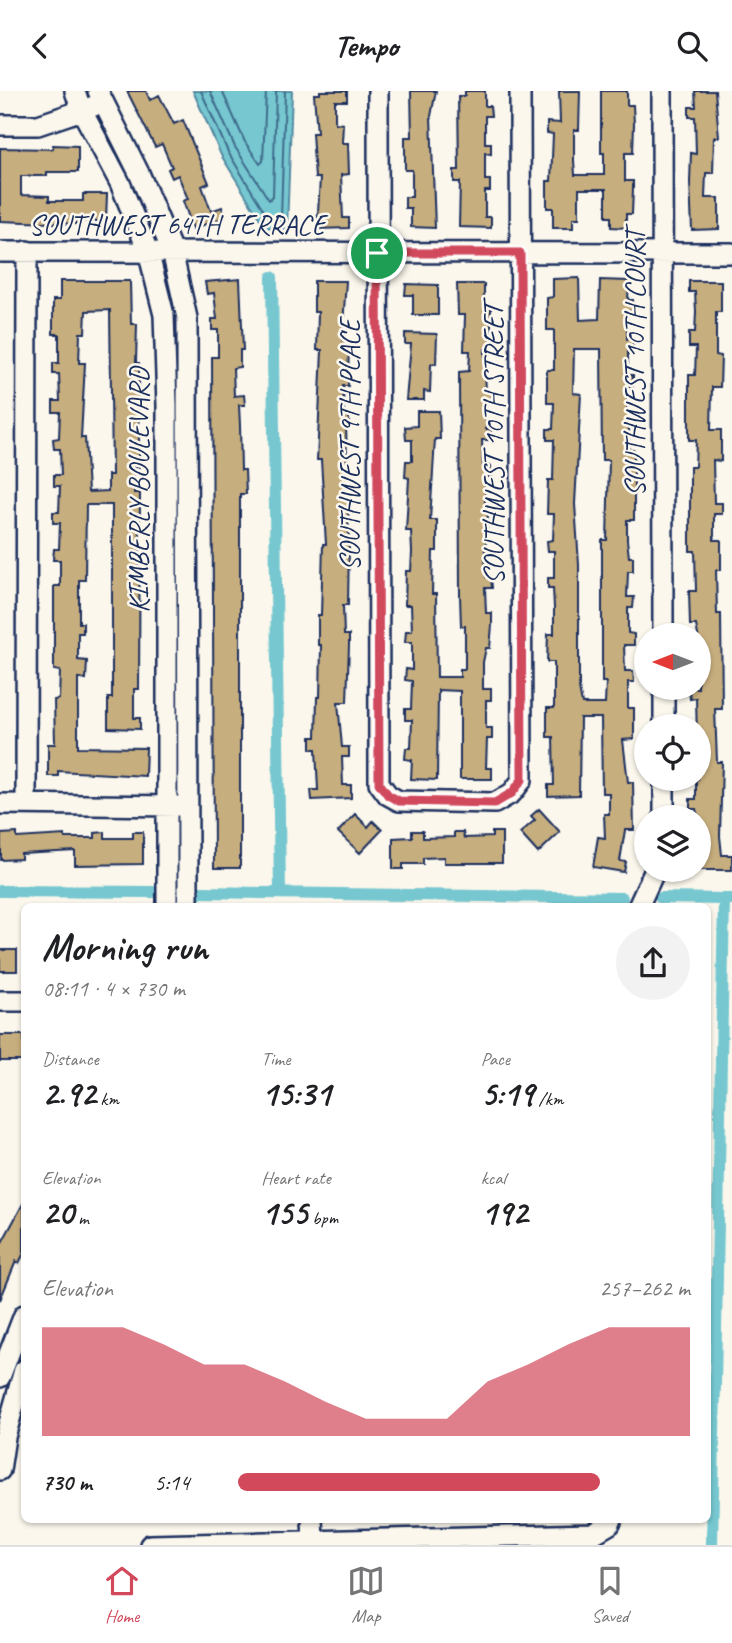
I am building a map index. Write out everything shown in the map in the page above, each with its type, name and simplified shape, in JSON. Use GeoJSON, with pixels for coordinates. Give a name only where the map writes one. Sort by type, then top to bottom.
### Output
{"type":"FeatureCollection","features":[{"type":"Feature","properties":{"kind":"street","name":"SOUTHWEST 9TH PLACE"},"geometry":{"type":"LineString","coordinates":[[378,91],[379,783],[388,795],[399,801],[495,803],[512,793]]}},
{"type":"Feature","properties":{"kind":"street","name":"SOUTHWEST 10TH STREET"},"geometry":{"type":"LineString","coordinates":[[512,793],[522,780],[520,91]]}},
{"type":"Feature","properties":{"kind":"street","name":"SOUTHWEST 10TH COURT"},"geometry":{"type":"LineString","coordinates":[[662,91],[663,623]]}},
{"type":"Feature","properties":{"kind":"street"},"geometry":{"type":"LineString","coordinates":[[0,125],[38,125],[78,100],[100,97]]}},
{"type":"Feature","properties":{"kind":"street","name":"KIMBERLY BOULEVARD"},"geometry":{"type":"LineString","coordinates":[[100,97],[139,173],[172,251],[187,318],[188,903]]}},
{"type":"Feature","properties":{"kind":"street","name":"KIMBERLY BOULEVARD"},"geometry":{"type":"LineString","coordinates":[[78,100],[120,183],[148,251],[164,315],[167,903]]}},
{"type":"Feature","properties":{"kind":"street"},"geometry":{"type":"LineString","coordinates":[[26,804],[27,251]]}},
{"type":"Feature","properties":{"kind":"street","name":"SOUTHWEST 64TH TERRACE"},"geometry":{"type":"LineString","coordinates":[[0,252],[732,253]]}},
{"type":"Feature","properties":{"kind":"street"},"geometry":{"type":"LineString","coordinates":[[166,505],[187,505]]}},
{"type":"Feature","properties":{"kind":"street"},"geometry":{"type":"LineString","coordinates":[[0,804],[188,806]]}},
{"type":"Feature","properties":{"kind":"street"},"geometry":{"type":"LineString","coordinates":[[640,903],[649,882]]}},
{"type":"Feature","properties":{"kind":"street"},"geometry":{"type":"LineString","coordinates":[[0,1001],[21,1001]]}},
{"type":"Feature","properties":{"kind":"street"},"geometry":{"type":"LineString","coordinates":[[0,1377],[21,1323]]}},
{"type":"Feature","properties":{"kind":"street"},"geometry":{"type":"LineString","coordinates":[[0,1470],[6,1418],[17,1382]]}},
{"type":"Feature","properties":{"kind":"street"},"geometry":{"type":"LineString","coordinates":[[312,1523],[313,1541]]}},
{"type":"Feature","properties":{"kind":"street"},"geometry":{"type":"LineString","coordinates":[[150,1545],[313,1541],[467,1528],[593,1534],[610,1523]]}},
{"type":"Feature","properties":{"kind":"water"},"geometry":{"type":"Polygon","coordinates":[[[193,91],[292,91],[287,229],[265,227],[221,155],[193,91]]]}},
{"type":"Feature","properties":{"kind":"building"},"geometry":{"type":"Polygon","coordinates":[[[127,91],[146,91],[150,100],[159,95],[174,124],[183,120],[209,183],[202,186],[211,211],[222,207],[225,217],[193,229],[183,201],[188,199],[178,175],[172,178],[168,169],[172,167],[162,144],[155,147],[127,91]]]}},
{"type":"Feature","properties":{"kind":"building"},"geometry":{"type":"Polygon","coordinates":[[[320,91],[347,91],[347,101],[335,101],[335,123],[343,124],[342,143],[348,143],[349,174],[341,175],[343,218],[349,218],[349,228],[317,229],[320,178],[315,178],[312,133],[317,133],[314,94],[320,94],[320,91]]]}},
{"type":"Feature","properties":{"kind":"building"},"geometry":{"type":"Polygon","coordinates":[[[411,91],[436,91],[431,116],[435,228],[411,227],[411,208],[405,208],[405,197],[412,197],[412,170],[405,170],[405,137],[412,137],[411,91]]]}},
{"type":"Feature","properties":{"kind":"building"},"geometry":{"type":"Polygon","coordinates":[[[465,91],[485,91],[485,106],[490,106],[491,116],[485,116],[485,143],[491,143],[491,154],[485,153],[485,180],[490,180],[490,191],[485,191],[485,217],[491,217],[491,228],[459,227],[460,182],[454,182],[454,170],[459,170],[458,96],[465,96],[465,91]]]}},
{"type":"Feature","properties":{"kind":"building"},"geometry":{"type":"Polygon","coordinates":[[[559,91],[580,91],[579,130],[574,130],[575,175],[604,175],[604,153],[601,153],[601,91],[627,91],[627,105],[633,105],[634,124],[633,153],[625,153],[625,181],[633,181],[632,214],[626,214],[626,228],[611,227],[611,217],[606,217],[606,189],[579,189],[579,218],[573,218],[573,228],[553,228],[553,208],[547,208],[547,181],[551,181],[553,134],[547,133],[547,122],[560,123],[559,91]]]}},
{"type":"Feature","properties":{"kind":"building"},"geometry":{"type":"Polygon","coordinates":[[[695,91],[715,91],[719,137],[714,137],[713,173],[706,173],[705,198],[719,198],[719,229],[692,230],[691,153],[696,154],[695,117],[689,117],[689,107],[696,107],[695,91]]]}},
{"type":"Feature","properties":{"kind":"building"},"geometry":{"type":"Polygon","coordinates":[[[53,145],[78,146],[78,172],[47,172],[47,176],[21,176],[21,195],[49,196],[49,201],[83,201],[83,194],[107,194],[106,221],[77,221],[77,224],[0,221],[0,148],[53,149],[53,145]]]}},
{"type":"Feature","properties":{"kind":"building"},"geometry":{"type":"Polygon","coordinates":[[[579,278],[580,320],[599,319],[600,280],[629,281],[628,300],[633,300],[633,311],[627,311],[627,339],[633,339],[633,348],[628,349],[628,375],[633,375],[633,386],[627,386],[627,412],[634,413],[633,423],[629,423],[629,450],[634,450],[634,520],[627,520],[629,557],[633,557],[633,571],[628,571],[627,597],[634,597],[633,608],[628,608],[628,633],[634,634],[634,645],[624,645],[625,671],[633,671],[634,682],[628,682],[628,708],[634,708],[634,739],[623,740],[628,782],[633,782],[634,830],[625,830],[620,861],[626,862],[624,872],[593,867],[598,837],[605,838],[604,814],[609,814],[609,793],[602,793],[601,718],[580,718],[579,795],[548,796],[548,785],[554,785],[553,737],[547,737],[547,708],[554,708],[554,662],[547,662],[548,634],[554,634],[553,588],[548,588],[548,578],[554,578],[554,551],[548,551],[547,541],[553,540],[554,514],[547,514],[548,480],[553,480],[554,440],[547,440],[547,429],[553,429],[554,403],[547,403],[547,370],[554,370],[554,330],[547,330],[547,298],[553,297],[553,279],[579,278]],[[574,349],[573,393],[581,394],[575,504],[579,565],[579,688],[582,704],[605,704],[606,682],[602,682],[602,540],[607,540],[609,460],[602,460],[601,349],[574,349]]]}},
{"type":"Feature","properties":{"kind":"building"},"geometry":{"type":"Polygon","coordinates":[[[240,279],[243,350],[240,350],[240,367],[233,368],[234,396],[244,395],[245,405],[239,405],[241,470],[245,470],[246,494],[240,494],[240,868],[214,868],[212,357],[218,357],[218,330],[212,330],[212,319],[217,319],[214,293],[207,294],[205,282],[240,279]]]}},
{"type":"Feature","properties":{"kind":"building"},"geometry":{"type":"Polygon","coordinates":[[[60,281],[130,281],[131,324],[137,324],[136,363],[139,363],[139,467],[134,467],[134,493],[140,493],[139,689],[134,689],[134,718],[140,718],[140,729],[108,728],[108,698],[112,698],[112,505],[86,505],[85,580],[79,580],[79,623],[83,623],[83,633],[78,633],[78,660],[87,661],[86,679],[78,678],[78,747],[146,748],[145,776],[58,771],[58,776],[48,776],[48,744],[55,744],[54,700],[59,699],[60,671],[54,670],[54,586],[60,586],[60,560],[53,560],[54,549],[59,549],[60,523],[53,523],[53,512],[59,512],[60,486],[54,486],[54,475],[61,475],[60,449],[54,449],[53,439],[59,438],[60,412],[53,412],[53,401],[60,401],[59,374],[53,374],[53,363],[59,363],[59,334],[53,334],[53,300],[60,300],[60,281]],[[110,310],[86,311],[85,333],[80,333],[79,363],[85,363],[81,438],[85,438],[88,492],[108,491],[108,475],[112,475],[110,310]]]}},
{"type":"Feature","properties":{"kind":"building"},"geometry":{"type":"Polygon","coordinates":[[[314,281],[346,281],[342,340],[349,340],[348,386],[343,386],[344,413],[349,413],[349,423],[346,423],[349,544],[348,605],[343,605],[344,635],[349,635],[349,645],[347,702],[338,702],[342,747],[349,747],[349,757],[342,757],[343,785],[351,785],[351,798],[312,800],[311,790],[318,790],[316,749],[311,749],[311,737],[316,737],[317,697],[320,697],[321,645],[318,645],[318,615],[321,615],[323,544],[326,544],[321,460],[317,460],[322,350],[317,350],[318,312],[314,312],[314,281]]]}},
{"type":"Feature","properties":{"kind":"building"},"geometry":{"type":"Polygon","coordinates":[[[689,281],[721,281],[721,312],[716,312],[716,355],[721,356],[720,387],[712,387],[711,430],[721,430],[721,461],[713,460],[714,503],[722,503],[722,514],[714,514],[714,540],[721,540],[721,570],[716,570],[717,614],[721,614],[722,709],[715,709],[717,762],[722,762],[722,855],[732,855],[732,870],[711,870],[711,805],[690,805],[690,799],[696,799],[696,791],[711,791],[711,714],[696,714],[696,700],[711,700],[711,623],[690,623],[689,591],[696,591],[695,551],[690,551],[690,467],[695,467],[696,440],[689,440],[689,375],[695,375],[696,347],[689,347],[689,332],[695,332],[696,312],[695,292],[689,292],[689,281]]]}},
{"type":"Feature","properties":{"kind":"building"},"geometry":{"type":"Polygon","coordinates":[[[406,284],[438,285],[438,315],[413,315],[413,295],[405,295],[406,284]]]}},
{"type":"Feature","properties":{"kind":"building"},"geometry":{"type":"Polygon","coordinates":[[[457,284],[484,284],[484,304],[491,304],[491,349],[485,349],[485,371],[486,391],[491,391],[491,402],[486,402],[486,429],[491,429],[491,440],[482,440],[483,466],[491,466],[491,477],[485,477],[485,503],[491,503],[491,514],[488,514],[485,551],[486,577],[491,577],[492,588],[485,588],[486,613],[492,613],[492,625],[490,648],[486,648],[483,662],[483,689],[491,689],[491,700],[486,700],[486,728],[492,728],[492,739],[487,739],[486,768],[492,768],[492,779],[460,779],[460,691],[438,690],[437,780],[411,779],[412,760],[405,759],[406,748],[411,748],[412,720],[405,720],[405,709],[411,709],[412,681],[405,680],[406,669],[412,670],[412,642],[405,642],[406,631],[412,631],[411,605],[405,605],[406,571],[411,571],[412,552],[411,531],[406,531],[409,478],[405,477],[406,461],[412,461],[412,440],[406,440],[405,427],[417,426],[417,411],[439,411],[440,439],[435,439],[430,520],[437,520],[432,594],[436,594],[437,677],[460,677],[460,669],[465,669],[465,626],[461,626],[460,596],[459,372],[469,371],[470,351],[464,351],[465,315],[458,315],[457,284]]]}},
{"type":"Feature","properties":{"kind":"building"},"geometry":{"type":"Polygon","coordinates":[[[405,333],[437,334],[436,364],[431,364],[430,392],[424,391],[424,400],[406,400],[411,344],[405,344],[405,333]]]}},
{"type":"Feature","properties":{"kind":"building"},"geometry":{"type":"Polygon","coordinates":[[[539,809],[560,832],[538,853],[520,833],[535,820],[531,816],[539,809]]]}},
{"type":"Feature","properties":{"kind":"building"},"geometry":{"type":"Polygon","coordinates":[[[355,814],[368,827],[373,821],[382,830],[360,853],[338,832],[355,814]]]}},
{"type":"Feature","properties":{"kind":"building"},"geometry":{"type":"Polygon","coordinates":[[[412,831],[423,831],[423,838],[454,837],[454,832],[463,832],[464,838],[492,837],[492,832],[502,832],[502,863],[444,863],[444,857],[423,858],[423,864],[403,864],[403,869],[393,869],[393,838],[412,837],[412,831]]]}},
{"type":"Feature","properties":{"kind":"building"},"geometry":{"type":"Polygon","coordinates":[[[105,832],[105,838],[133,838],[133,832],[143,832],[143,864],[75,865],[75,851],[21,854],[21,859],[1,860],[1,834],[17,833],[17,838],[65,835],[65,838],[95,838],[95,833],[105,832]]]}},
{"type":"Feature","properties":{"kind":"building"},"geometry":{"type":"Polygon","coordinates":[[[0,950],[17,950],[17,971],[0,971],[0,950]]]}},
{"type":"Feature","properties":{"kind":"building"},"geometry":{"type":"Polygon","coordinates":[[[0,1035],[21,1035],[21,1061],[0,1061],[0,1035]]]}},
{"type":"Feature","properties":{"kind":"building"},"geometry":{"type":"Polygon","coordinates":[[[21,1208],[21,1259],[19,1263],[16,1261],[0,1300],[0,1246],[21,1208]]]}},
{"type":"Feature","properties":{"kind":"waterway"},"geometry":{"type":"LineString","coordinates":[[272,277],[280,893]]}},
{"type":"Feature","properties":{"kind":"waterway"},"geometry":{"type":"LineString","coordinates":[[0,891],[153,892]]}},
{"type":"Feature","properties":{"kind":"waterway"},"geometry":{"type":"LineString","coordinates":[[200,892],[622,898]]}},
{"type":"Feature","properties":{"kind":"waterway"},"geometry":{"type":"LineString","coordinates":[[661,898],[724,899]]}},
{"type":"Feature","properties":{"kind":"waterway"},"geometry":{"type":"LineString","coordinates":[[712,1545],[724,899],[732,899]]}},
{"type":"Feature","properties":{"kind":"route"},"geometry":{"type":"LineString","coordinates":[[377,253],[520,253],[522,780],[512,793],[495,803],[399,801],[388,795],[379,783],[377,253]]}}]}
